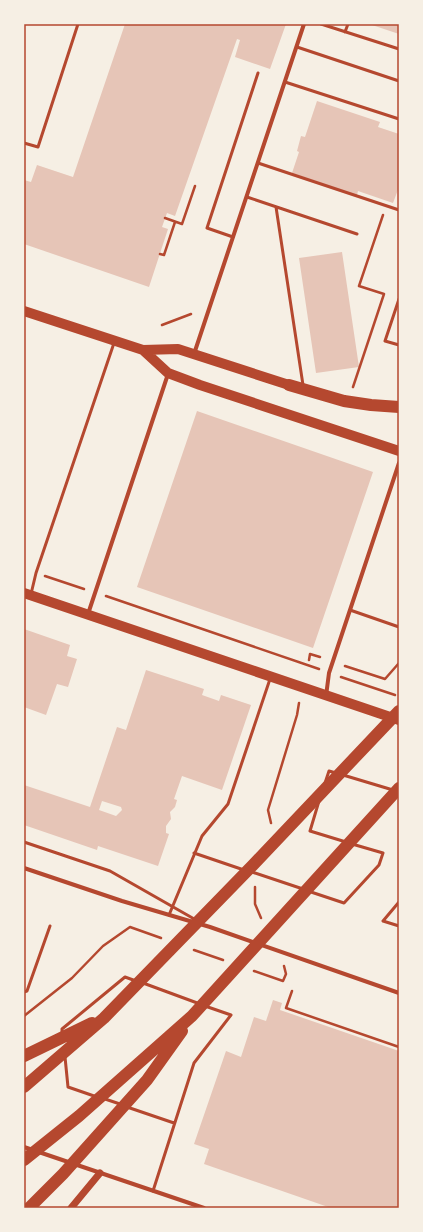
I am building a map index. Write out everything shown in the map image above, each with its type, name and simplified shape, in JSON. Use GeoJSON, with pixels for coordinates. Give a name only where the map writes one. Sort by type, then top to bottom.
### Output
{"type":"FeatureCollection","features":[{"type":"Feature","properties":{"kind":"highway"},"geometry":{"type":"LineString","coordinates":[[289,385],[344,401],[399,407]]}},
{"type":"Feature","properties":{"kind":"highway"},"geometry":{"type":"LineString","coordinates":[[24,1087],[104,1018],[399,711]]}},
{"type":"Feature","properties":{"kind":"highway"},"geometry":{"type":"LineString","coordinates":[[24,1160],[90,1107],[192,1016],[399,788]]}},
{"type":"Feature","properties":{"kind":"highway"},"geometry":{"type":"LineString","coordinates":[[29,1208],[63,1174],[147,1080],[192,1016]]}},
{"type":"Feature","properties":{"kind":"highway"},"geometry":{"type":"LineString","coordinates":[[24,1056],[104,1018]]}},
{"type":"Feature","properties":{"kind":"main road"},"geometry":{"type":"LineString","coordinates":[[24,311],[143,350],[178,349],[289,385]]}},
{"type":"Feature","properties":{"kind":"main road"},"geometry":{"type":"LineString","coordinates":[[143,350],[168,373],[399,451]]}},
{"type":"Feature","properties":{"kind":"main road"},"geometry":{"type":"LineString","coordinates":[[27,594],[399,720]]}},
{"type":"Feature","properties":{"kind":"street"},"geometry":{"type":"LineString","coordinates":[[194,354],[304,24]]}},
{"type":"Feature","properties":{"kind":"street"},"geometry":{"type":"LineString","coordinates":[[88,614],[168,373]]}},
{"type":"Feature","properties":{"kind":"street"},"geometry":{"type":"LineString","coordinates":[[326,696],[329,673],[399,463]]}},
{"type":"Feature","properties":{"kind":"street"},"geometry":{"type":"LineString","coordinates":[[24,868],[122,901],[210,927],[399,993]]}},
{"type":"Feature","properties":{"kind":"street"},"geometry":{"type":"LineString","coordinates":[[24,1147],[204,1208]]}},
{"type":"Feature","properties":{"kind":"street"},"geometry":{"type":"LineString","coordinates":[[71,1208],[100,1173]]}},
{"type":"Feature","properties":{"kind":"lane"},"geometry":{"type":"LineString","coordinates":[[24,143],[38,148],[78,24]]}},
{"type":"Feature","properties":{"kind":"lane"},"geometry":{"type":"LineString","coordinates":[[321,24],[399,49]]}},
{"type":"Feature","properties":{"kind":"lane"},"geometry":{"type":"LineString","coordinates":[[345,32],[348,24]]}},
{"type":"Feature","properties":{"kind":"lane"},"geometry":{"type":"LineString","coordinates":[[297,47],[399,81]]}},
{"type":"Feature","properties":{"kind":"lane"},"geometry":{"type":"LineString","coordinates":[[233,237],[207,228],[258,73]]}},
{"type":"Feature","properties":{"kind":"lane"},"geometry":{"type":"LineString","coordinates":[[285,82],[399,119]]}},
{"type":"Feature","properties":{"kind":"lane"},"geometry":{"type":"LineString","coordinates":[[258,163],[399,210]]}},
{"type":"Feature","properties":{"kind":"lane"},"geometry":{"type":"LineString","coordinates":[[246,197],[357,234]]}},
{"type":"Feature","properties":{"kind":"lane"},"geometry":{"type":"LineString","coordinates":[[276,207],[303,390]]}},
{"type":"Feature","properties":{"kind":"lane"},"geometry":{"type":"LineString","coordinates":[[399,299],[385,341],[399,345]]}},
{"type":"Feature","properties":{"kind":"lane"},"geometry":{"type":"LineString","coordinates":[[27,594],[36,573],[114,341]]}},
{"type":"Feature","properties":{"kind":"lane"},"geometry":{"type":"LineString","coordinates":[[350,610],[399,627]]}},
{"type":"Feature","properties":{"kind":"lane"},"geometry":{"type":"LineString","coordinates":[[169,915],[202,836],[228,804],[270,677]]}},
{"type":"Feature","properties":{"kind":"lane"},"geometry":{"type":"LineString","coordinates":[[194,853],[344,903],[379,865],[383,853],[310,831],[329,771],[399,792]]}},
{"type":"Feature","properties":{"kind":"lane"},"geometry":{"type":"LineString","coordinates":[[24,842],[110,871],[210,927]]}},
{"type":"Feature","properties":{"kind":"lane"},"geometry":{"type":"LineString","coordinates":[[399,902],[383,921],[399,926]]}},
{"type":"Feature","properties":{"kind":"lane"},"geometry":{"type":"LineString","coordinates":[[24,992],[27,991],[50,926]]}},
{"type":"Feature","properties":{"kind":"lane"},"geometry":{"type":"LineString","coordinates":[[153,1191],[194,1063],[231,1015],[125,977],[62,1029],[68,1087],[174,1123]]}},
{"type":"Feature","properties":{"kind":"path"},"geometry":{"type":"LineString","coordinates":[[165,218],[182,224],[195,186]]}},
{"type":"Feature","properties":{"kind":"path"},"geometry":{"type":"LineString","coordinates":[[352,392],[384,294],[359,286],[384,211]]}},
{"type":"Feature","properties":{"kind":"path"},"geometry":{"type":"LineString","coordinates":[[160,254],[164,255],[175,222]]}},
{"type":"Feature","properties":{"kind":"path"},"geometry":{"type":"LineString","coordinates":[[162,325],[191,314]]}},
{"type":"Feature","properties":{"kind":"path"},"geometry":{"type":"LineString","coordinates":[[36,573],[399,697]]}},
{"type":"Feature","properties":{"kind":"path"},"geometry":{"type":"LineString","coordinates":[[308,660],[310,654],[320,657]]}},
{"type":"Feature","properties":{"kind":"path"},"geometry":{"type":"LineString","coordinates":[[345,666],[385,679],[399,664]]}},
{"type":"Feature","properties":{"kind":"path"},"geometry":{"type":"LineString","coordinates":[[297,715],[299,703]]}},
{"type":"Feature","properties":{"kind":"path"},"geometry":{"type":"LineString","coordinates":[[283,981],[286,974]]}},
{"type":"Feature","properties":{"kind":"path"},"geometry":{"type":"LineString","coordinates":[[292,991],[286,1008],[399,1047]]}},
{"type":"Feature","properties":{"kind":"building"},"geometry":{"type":"Polygon","coordinates":[[[125,24],[286,24],[270,69],[235,57],[240,40],[237,39],[175,216],[167,213],[162,227],[168,229],[149,287],[24,244],[24,180],[31,182],[37,165],[73,177],[125,24]]]}},
{"type":"Feature","properties":{"kind":"building"},"geometry":{"type":"Polygon","coordinates":[[[369,24],[399,24],[399,34],[369,24]]]}},
{"type":"Feature","properties":{"kind":"building"},"geometry":{"type":"Polygon","coordinates":[[[317,101],[380,122],[378,127],[399,134],[399,187],[393,203],[358,191],[357,195],[292,173],[299,152],[297,151],[301,136],[305,137],[317,101]]]}},
{"type":"Feature","properties":{"kind":"building"},"geometry":{"type":"Polygon","coordinates":[[[342,252],[359,367],[316,373],[299,258],[342,252]]]}},
{"type":"Feature","properties":{"kind":"building"},"geometry":{"type":"Polygon","coordinates":[[[197,411],[373,472],[313,648],[137,587],[197,411]]]}},
{"type":"Feature","properties":{"kind":"building"},"geometry":{"type":"Polygon","coordinates":[[[24,629],[70,645],[67,656],[77,659],[68,687],[57,684],[46,715],[24,707],[24,629]]]}},
{"type":"Feature","properties":{"kind":"building"},"geometry":{"type":"Polygon","coordinates":[[[146,670],[204,689],[202,695],[219,701],[221,695],[251,705],[222,790],[182,776],[174,799],[177,800],[175,807],[170,812],[171,819],[166,826],[166,833],[169,834],[158,866],[98,846],[97,850],[24,825],[24,785],[90,807],[117,727],[126,730],[146,670]],[[102,801],[99,810],[116,816],[122,810],[121,807],[102,801]]]}},
{"type":"Feature","properties":{"kind":"building"},"geometry":{"type":"Polygon","coordinates":[[[273,1000],[282,1003],[280,1010],[399,1051],[399,1203],[397,1208],[331,1208],[204,1164],[209,1149],[194,1144],[226,1051],[241,1057],[254,1017],[266,1021],[273,1000]]]}}]}
